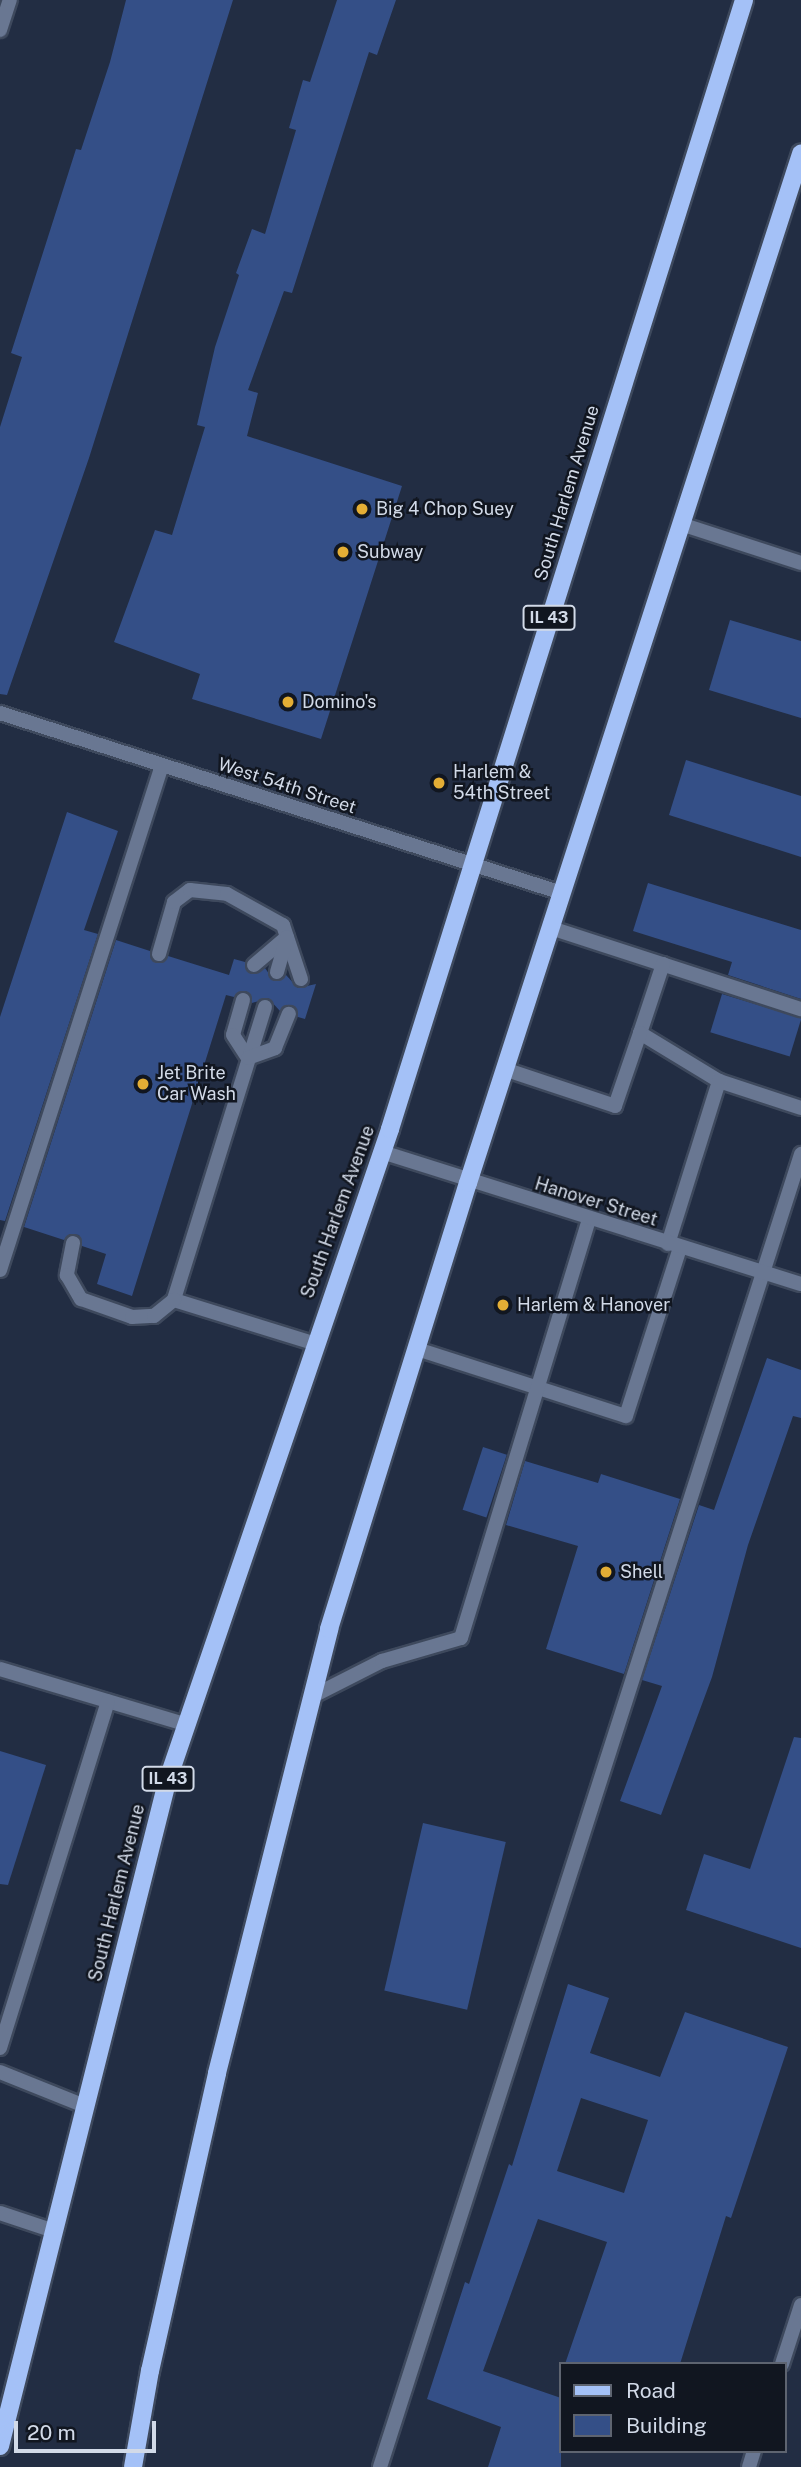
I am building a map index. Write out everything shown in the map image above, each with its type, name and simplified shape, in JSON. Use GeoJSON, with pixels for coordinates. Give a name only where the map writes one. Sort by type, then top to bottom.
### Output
{"type":"FeatureCollection","features":[{"type":"Feature","properties":{"kind":"main road","name":"South Harlem Avenue"},"geometry":{"type":"LineString","coordinates":[[0,2446],[185,1724],[313,1343],[382,1152],[744,0]]}},
{"type":"Feature","properties":{"kind":"main road"},"geometry":{"type":"LineString","coordinates":[[134,2467],[150,2371],[217,2073],[311,1697],[467,1183],[684,525],[801,154]]}},
{"type":"Feature","properties":{"kind":"street"},"geometry":{"type":"LineString","coordinates":[[0,30],[9,0]]}},
{"type":"Feature","properties":{"kind":"street"},"geometry":{"type":"LineString","coordinates":[[684,525],[801,563]]}},
{"type":"Feature","properties":{"kind":"street","name":"West 54th Street"},"geometry":{"type":"LineString","coordinates":[[0,713],[562,893]]}},
{"type":"Feature","properties":{"kind":"street"},"geometry":{"type":"LineString","coordinates":[[0,1270],[162,765]]}},
{"type":"Feature","properties":{"kind":"street"},"geometry":{"type":"LineString","coordinates":[[159,954],[174,902],[190,890],[227,894],[283,925],[301,979]]}},
{"type":"Feature","properties":{"kind":"street"},"geometry":{"type":"LineString","coordinates":[[551,928],[801,1009]]}},
{"type":"Feature","properties":{"kind":"street"},"geometry":{"type":"LineString","coordinates":[[254,965],[287,937]]}},
{"type":"Feature","properties":{"kind":"street"},"geometry":{"type":"LineString","coordinates":[[277,972],[287,937]]}},
{"type":"Feature","properties":{"kind":"street"},"geometry":{"type":"LineString","coordinates":[[504,1069],[615,1106],[663,964]]}},
{"type":"Feature","properties":{"kind":"street"},"geometry":{"type":"LineString","coordinates":[[243,1000],[233,1035],[248,1058]]}},
{"type":"Feature","properties":{"kind":"street"},"geometry":{"type":"LineString","coordinates":[[73,1243],[67,1275],[81,1299],[132,1317],[154,1316],[174,1300],[265,1007]]}},
{"type":"Feature","properties":{"kind":"street"},"geometry":{"type":"LineString","coordinates":[[248,1058],[275,1048],[289,1014]]}},
{"type":"Feature","properties":{"kind":"street"},"geometry":{"type":"LineString","coordinates":[[640,1033],[719,1081],[801,1108]]}},
{"type":"Feature","properties":{"kind":"street"},"geometry":{"type":"LineString","coordinates":[[416,1349],[626,1416],[719,1081]]}},
{"type":"Feature","properties":{"kind":"street","name":"Hanover Street"},"geometry":{"type":"LineString","coordinates":[[382,1152],[467,1183],[801,1284]]}},
{"type":"Feature","properties":{"kind":"street"},"geometry":{"type":"LineString","coordinates":[[380,2467],[801,1154]]}},
{"type":"Feature","properties":{"kind":"street"},"geometry":{"type":"LineString","coordinates":[[311,1697],[382,1661],[461,1638],[535,1386],[589,1220]]}},
{"type":"Feature","properties":{"kind":"street"},"geometry":{"type":"LineString","coordinates":[[174,1300],[313,1343]]}},
{"type":"Feature","properties":{"kind":"street"},"geometry":{"type":"LineString","coordinates":[[0,1669],[185,1724]]}},
{"type":"Feature","properties":{"kind":"street"},"geometry":{"type":"LineString","coordinates":[[0,2048],[108,1701]]}},
{"type":"Feature","properties":{"kind":"street"},"geometry":{"type":"LineString","coordinates":[[0,2072],[85,2106]]}},
{"type":"Feature","properties":{"kind":"street"},"geometry":{"type":"LineString","coordinates":[[0,2214],[54,2231]]}},
{"type":"Feature","properties":{"kind":"street"},"geometry":{"type":"LineString","coordinates":[[783,2362],[801,2305]]}},
{"type":"Feature","properties":{"kind":"building"},"geometry":{"type":"Polygon","coordinates":[[[126,0],[233,0],[89,458],[7,695],[0,694],[0,427],[22,357],[11,353],[76,149],[81,150],[110,62],[126,0]]]}},
{"type":"Feature","properties":{"kind":"building"},"geometry":{"type":"Polygon","coordinates":[[[337,0],[396,0],[377,55],[369,52],[292,293],[284,291],[248,390],[258,393],[247,436],[402,486],[321,739],[192,699],[200,674],[114,642],[155,530],[172,535],[205,427],[197,425],[215,347],[239,275],[236,273],[252,229],[265,234],[296,130],[289,128],[303,80],[310,82],[337,0]]]}},
{"type":"Feature","properties":{"kind":"building"},"geometry":{"type":"Polygon","coordinates":[[[730,620],[801,641],[801,718],[709,690],[730,620]]]}},
{"type":"Feature","properties":{"kind":"building"},"geometry":{"type":"Polygon","coordinates":[[[686,760],[801,796],[801,857],[669,815],[686,760]]]}},
{"type":"Feature","properties":{"kind":"building"},"geometry":{"type":"Polygon","coordinates":[[[67,812],[118,831],[84,930],[98,934],[5,1221],[0,1220],[0,1017],[67,812]]]}},
{"type":"Feature","properties":{"kind":"building"},"geometry":{"type":"Polygon","coordinates":[[[648,883],[801,930],[801,999],[728,975],[732,962],[633,931],[648,883]]]}},
{"type":"Feature","properties":{"kind":"building","name":"Jet Brite Car Wash"},"geometry":{"type":"Polygon","coordinates":[[[116,940],[150,951],[157,963],[168,956],[229,975],[234,959],[245,962],[251,974],[265,968],[274,981],[286,975],[298,988],[316,984],[305,1019],[298,1017],[292,1005],[280,1011],[268,998],[252,1003],[246,991],[234,997],[226,995],[132,1296],[97,1284],[106,1254],[82,1246],[79,1235],[70,1234],[64,1240],[24,1227],[116,940]]]}},
{"type":"Feature","properties":{"kind":"building"},"geometry":{"type":"Polygon","coordinates":[[[722,994],[801,1018],[790,1057],[710,1032],[722,994]]]}},
{"type":"Feature","properties":{"kind":"building"},"geometry":{"type":"Polygon","coordinates":[[[767,1358],[801,1370],[801,1418],[793,1416],[748,1545],[712,1677],[661,1815],[620,1801],[662,1686],[642,1680],[699,1505],[714,1510],[767,1358]]]}},
{"type":"Feature","properties":{"kind":"building"},"geometry":{"type":"Polygon","coordinates":[[[483,1447],[507,1455],[486,1517],[463,1510],[483,1447]]]}},
{"type":"Feature","properties":{"kind":"building","name":"Shell"},"geometry":{"type":"Polygon","coordinates":[[[525,1461],[598,1483],[601,1474],[680,1499],[624,1674],[546,1649],[578,1546],[506,1525],[525,1461]]]}},
{"type":"Feature","properties":{"kind":"building"},"geometry":{"type":"Polygon","coordinates":[[[794,1737],[801,1738],[801,1948],[686,1910],[704,1854],[750,1869],[794,1737]]]}},
{"type":"Feature","properties":{"kind":"building"},"geometry":{"type":"Polygon","coordinates":[[[0,1751],[46,1765],[8,1885],[0,1884],[0,1751]]]}},
{"type":"Feature","properties":{"kind":"building"},"geometry":{"type":"Polygon","coordinates":[[[423,1823],[506,1842],[467,2010],[384,1991],[423,1823]]]}},
{"type":"Feature","properties":{"kind":"building"},"geometry":{"type":"Polygon","coordinates":[[[568,1984],[609,1998],[590,2053],[660,2077],[685,2012],[788,2047],[731,2218],[726,2216],[681,2362],[566,2362],[607,2242],[538,2219],[483,2371],[560,2398],[561,2467],[488,2467],[501,2427],[427,2399],[465,2282],[469,2284],[509,2164],[512,2166],[568,1984]],[[581,2098],[557,2171],[624,2193],[648,2120],[581,2098]]]}},
{"type":"Feature","properties":{"kind":"place","name":"Big 4 Chop Suey"},"geometry":{"type":"Point","coordinates":[362,509]}},
{"type":"Feature","properties":{"kind":"place","name":"Subway"},"geometry":{"type":"Point","coordinates":[343,552]}},
{"type":"Feature","properties":{"kind":"place","name":"Domino's"},"geometry":{"type":"Point","coordinates":[288,702]}},
{"type":"Feature","properties":{"kind":"place","name":"Harlem & 54th Street"},"geometry":{"type":"Point","coordinates":[439,783]}},
{"type":"Feature","properties":{"kind":"place","name":"Jet Brite Car Wash"},"geometry":{"type":"Point","coordinates":[143,1084]}},
{"type":"Feature","properties":{"kind":"place","name":"Harlem & Hanover"},"geometry":{"type":"Point","coordinates":[503,1305]}},
{"type":"Feature","properties":{"kind":"place","name":"Shell"},"geometry":{"type":"Point","coordinates":[606,1572]}}]}
